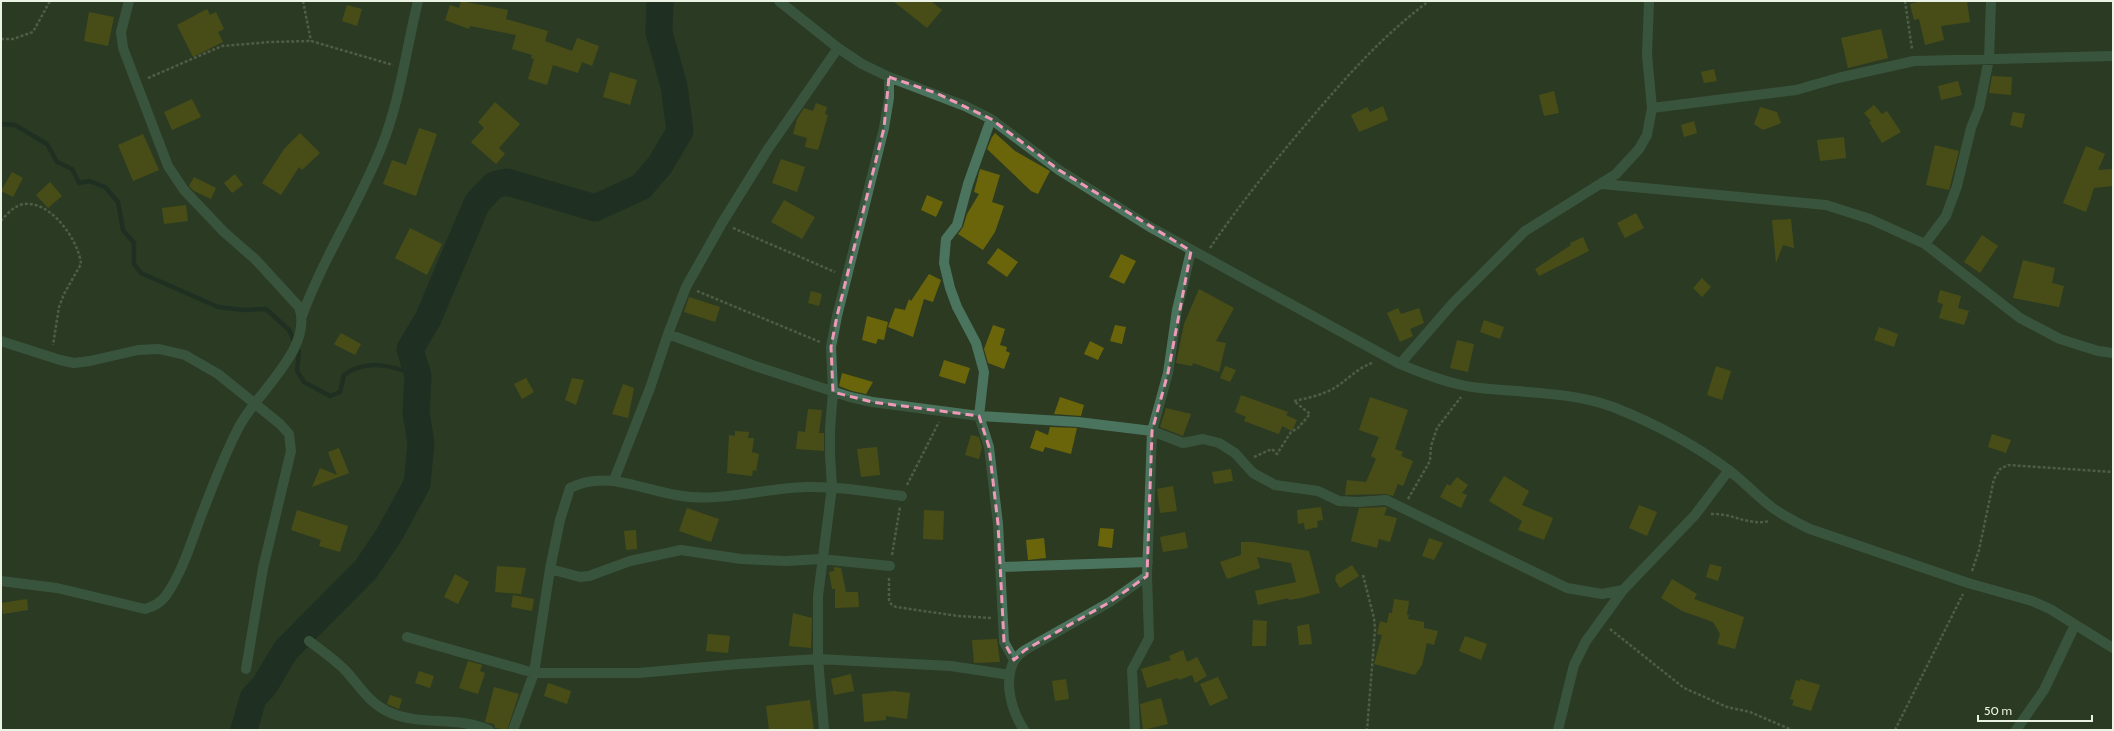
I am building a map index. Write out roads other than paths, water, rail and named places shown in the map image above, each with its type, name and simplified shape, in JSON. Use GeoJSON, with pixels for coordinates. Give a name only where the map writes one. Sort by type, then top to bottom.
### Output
{"type":"FeatureCollection","features":[{"type":"Feature","properties":{"kind":"street"},"geometry":{"type":"LineString","coordinates":[[129,1],[121,32],[123,48],[168,166],[184,190],[224,232],[255,259],[299,306],[302,316]]}},
{"type":"Feature","properties":{"kind":"street"},"geometry":{"type":"LineString","coordinates":[[1,581],[57,588],[145,609],[156,606],[166,595],[180,570],[239,427],[296,347],[302,316],[312,290],[354,207],[381,148],[404,69],[418,1]]}},
{"type":"Feature","properties":{"kind":"street"},"geometry":{"type":"LineString","coordinates":[[779,1],[838,48],[862,64],[889,77],[936,93],[990,119],[1059,170],[1150,228],[1400,364],[1426,375],[1471,386],[1578,398],[1611,406],[1650,423],[1729,470],[1754,490],[1768,505],[1786,517],[1810,529],[1968,584],[2032,601],[2113,648]]}},
{"type":"Feature","properties":{"kind":"street"},"geometry":{"type":"LineString","coordinates":[[1400,364],[1453,303],[1525,231],[1616,174],[1639,149],[1647,135],[1652,108],[1648,55],[1649,1]]}},
{"type":"Feature","properties":{"kind":"street"},"geometry":{"type":"LineString","coordinates":[[1925,244],[1946,216],[1949,209],[1957,186],[1971,128],[1979,108],[1989,59],[1991,1]]}},
{"type":"Feature","properties":{"kind":"street"},"geometry":{"type":"LineString","coordinates":[[614,480],[650,388],[686,287],[722,223],[768,149],[838,48]]}},
{"type":"Feature","properties":{"kind":"street"},"geometry":{"type":"LineString","coordinates":[[1652,108],[1796,90],[1838,78],[1914,61],[2113,56]]}},
{"type":"Feature","properties":{"kind":"street"},"geometry":{"type":"LineString","coordinates":[[824,730],[818,659],[818,596],[821,559],[832,487],[830,429],[833,392],[832,347],[847,277],[884,128],[889,98],[889,77]]}},
{"type":"Feature","properties":{"kind":"street"},"geometry":{"type":"LineString","coordinates":[[990,119],[968,184],[957,225],[946,239],[944,263],[950,288],[957,307],[981,356],[984,372],[979,416],[989,448],[1001,567],[1004,642],[1014,660]]}},
{"type":"Feature","properties":{"kind":"street"},"geometry":{"type":"LineString","coordinates":[[1602,184],[1826,206],[1870,219],[1925,244],[2020,318],[2060,339],[2098,351],[2113,353]]}},
{"type":"Feature","properties":{"kind":"street"},"geometry":{"type":"LineString","coordinates":[[1135,730],[1132,670],[1150,638],[1146,576],[1148,562],[1152,432],[1168,373],[1178,310],[1191,251]]}},
{"type":"Feature","properties":{"kind":"street"},"geometry":{"type":"LineString","coordinates":[[668,334],[755,366],[833,392],[872,402],[979,416],[1078,422],[1152,432],[1183,443],[1203,439],[1219,443],[1235,453],[1253,473],[1275,485],[1318,491],[1340,501],[1358,502],[1386,500],[1567,588],[1602,594],[1624,590]]}},
{"type":"Feature","properties":{"kind":"street"},"geometry":{"type":"LineString","coordinates":[[1,341],[74,363],[90,361],[138,350],[159,349],[184,355],[218,374],[280,424],[289,434],[292,443],[263,568],[246,669]]}},
{"type":"Feature","properties":{"kind":"street"},"geometry":{"type":"LineString","coordinates":[[1558,730],[1574,665],[1586,641],[1624,590],[1694,515],[1729,470]]}},
{"type":"Feature","properties":{"kind":"street"},"geometry":{"type":"LineString","coordinates":[[514,730],[534,673],[550,569],[560,520],[570,488],[590,480],[614,480],[682,496],[706,498],[760,490],[832,487],[902,496]]}},
{"type":"Feature","properties":{"kind":"street"},"geometry":{"type":"LineString","coordinates":[[550,569],[580,577],[589,576],[630,561],[681,550],[741,559],[786,561],[821,559],[890,566]]}},
{"type":"Feature","properties":{"kind":"street"},"geometry":{"type":"LineString","coordinates":[[1001,567],[1148,562]]}},
{"type":"Feature","properties":{"kind":"street"},"geometry":{"type":"LineString","coordinates":[[1024,730],[1013,706],[1009,686],[1014,660],[1025,650],[1110,602],[1146,576]]}},
{"type":"Feature","properties":{"kind":"street"},"geometry":{"type":"LineString","coordinates":[[2016,730],[2044,690],[2075,625]]}},
{"type":"Feature","properties":{"kind":"street"},"geometry":{"type":"LineString","coordinates":[[408,637],[534,673],[639,673],[818,659],[951,666],[1010,676]]}},
{"type":"Feature","properties":{"kind":"street"},"geometry":{"type":"LineString","coordinates":[[309,641],[344,669],[365,696],[382,709],[402,716],[429,720],[454,721],[489,730]]}},
{"type":"Feature","properties":{"kind":"waterway"},"geometry":{"type":"LineString","coordinates":[[244,730],[253,698],[265,685],[285,651],[366,569],[389,535],[417,484],[421,443],[416,412],[418,376],[410,349],[428,319],[477,203],[494,185],[507,182],[595,208],[641,187],[660,165],[680,131],[674,86],[659,32],[660,1]]}},
{"type":"Feature","properties":{"kind":"waterway"},"geometry":{"type":"LineString","coordinates":[[1,124],[15,125],[47,144],[57,162],[72,169],[79,183],[89,181],[105,187],[118,202],[123,230],[134,243],[134,264],[141,273],[218,307],[243,310],[266,309],[289,330],[299,352],[297,371],[304,382],[330,396],[340,392],[344,375],[362,367],[381,365],[399,369],[418,376]]}}]}
